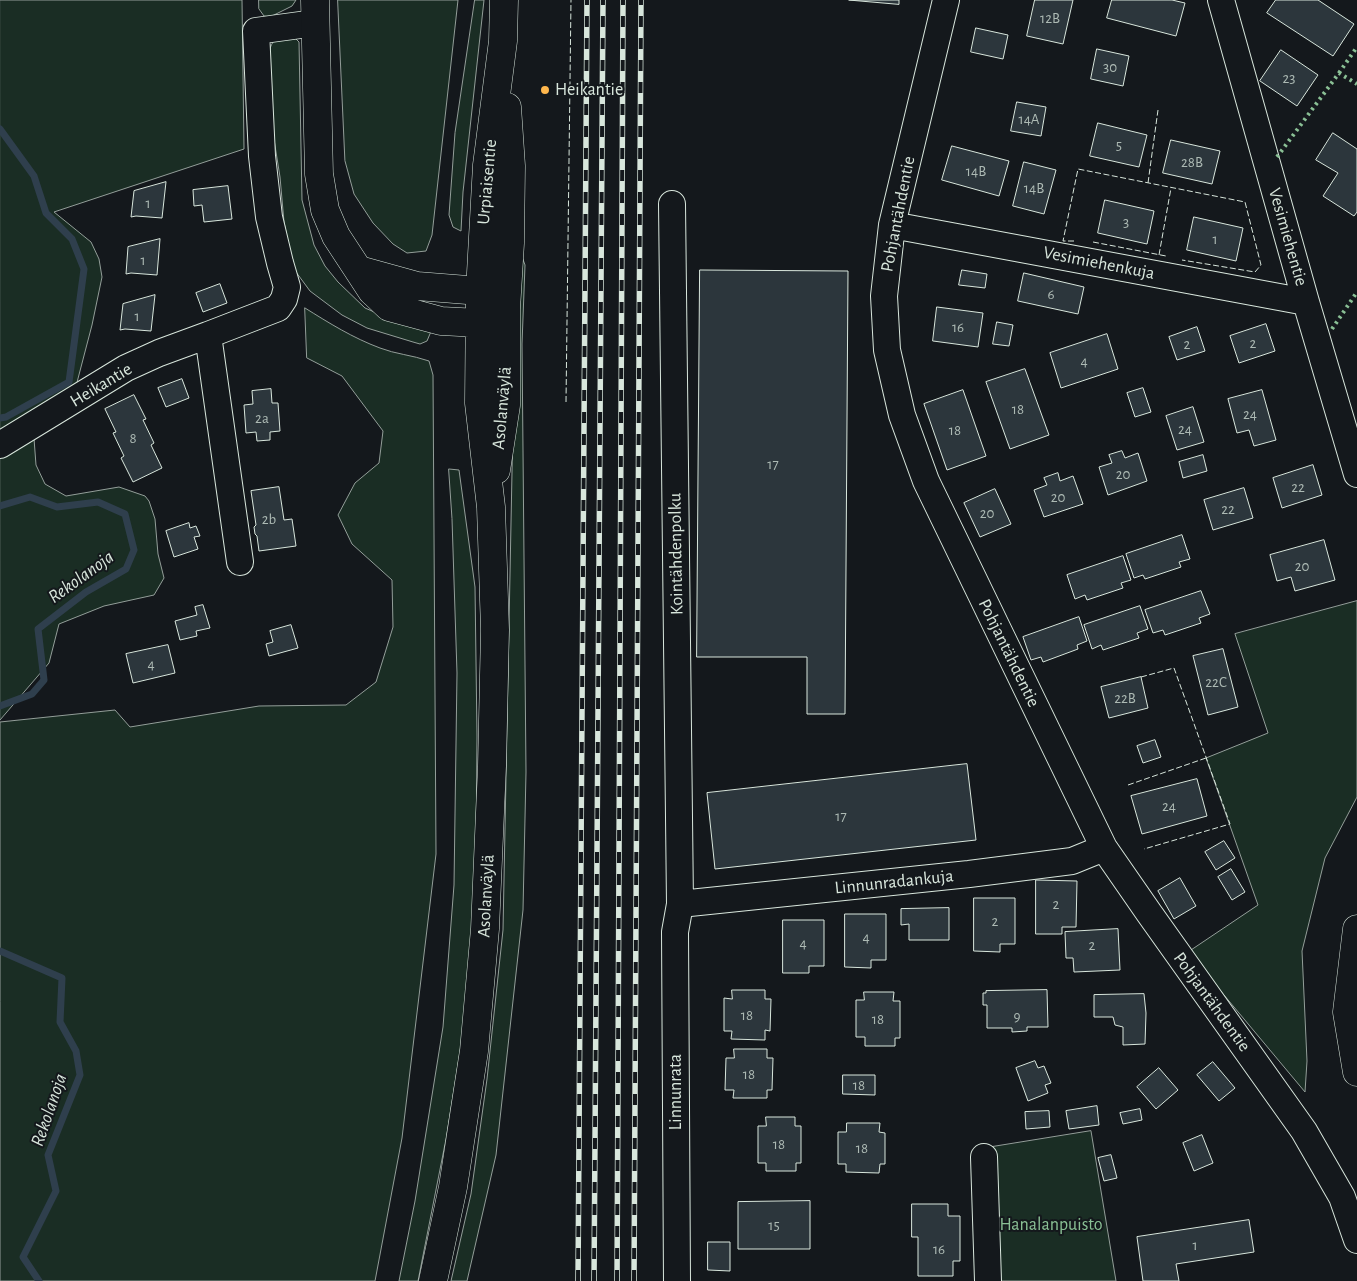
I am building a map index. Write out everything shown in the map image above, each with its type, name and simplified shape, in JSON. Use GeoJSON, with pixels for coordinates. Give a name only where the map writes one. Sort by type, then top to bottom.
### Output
{"type":"FeatureCollection","features":[{"type":"Feature","properties":{"kind":"main road","name":"Urpiaisentie"},"geometry":{"type":"LineString","coordinates":[[504,0],[503,42],[511,166],[510,243],[506,308]]}},
{"type":"Feature","properties":{"kind":"main road"},"geometry":{"type":"LineString","coordinates":[[315,11],[319,174],[325,210],[336,236],[372,291],[389,308],[441,321],[480,323],[506,308],[480,291],[417,286],[359,270]]}},
{"type":"Feature","properties":{"kind":"main road","name":"Urpiaisentie"},"geometry":{"type":"LineString","coordinates":[[480,323],[487,165],[503,42]]}},
{"type":"Feature","properties":{"kind":"main road","name":"Asolanväylä"},"geometry":{"type":"LineString","coordinates":[[490,506],[506,405],[506,308]]}},
{"type":"Feature","properties":{"kind":"main road","name":"Asolanväylä"},"geometry":{"type":"LineString","coordinates":[[433,1281],[453,1187],[474,1051],[485,929],[492,766],[495,630],[490,506],[478,403],[480,323]]}},
{"type":"Feature","properties":{"kind":"main road"},"geometry":{"type":"LineString","coordinates":[[1357,929],[1347,1012],[1357,1072]]}},
{"type":"Feature","properties":{"kind":"street","name":"Pohjantähdentie"},"geometry":{"type":"LineString","coordinates":[[946,0],[892,225],[884,296],[887,350],[902,415],[926,481],[1104,848],[1304,1131],[1342,1197],[1357,1240]]}},
{"type":"Feature","properties":{"kind":"street","name":"Vesimiehentie"},"geometry":{"type":"LineString","coordinates":[[1221,0],[1306,302],[1355,458]]}},
{"type":"Feature","properties":{"kind":"street","name":"Heikantie"},"geometry":{"type":"LineString","coordinates":[[0,445],[126,368],[159,353],[278,308],[284,299],[287,287],[269,217],[262,156],[256,32],[315,11]]}},
{"type":"Feature","properties":{"kind":"street","name":"Kointähdenpolku"},"geometry":{"type":"LineString","coordinates":[[672,204],[680,904]]}},
{"type":"Feature","properties":{"kind":"street","name":"Vesimiehenkuja"},"geometry":{"type":"LineString","coordinates":[[892,225],[1306,302]]}},
{"type":"Feature","properties":{"kind":"street"},"geometry":{"type":"LineString","coordinates":[[208,335],[240,562]]}},
{"type":"Feature","properties":{"kind":"street","name":"Linnunradankuja"},"geometry":{"type":"LineString","coordinates":[[680,904],[1053,864],[1072,861],[1104,848]]}},
{"type":"Feature","properties":{"kind":"street","name":"Linnunrata"},"geometry":{"type":"LineString","coordinates":[[677,1281],[675,932],[680,904]]}},
{"type":"Feature","properties":{"kind":"street"},"geometry":{"type":"LineString","coordinates":[[984,1157],[988,1281]]}},
{"type":"Feature","properties":{"kind":"green space"},"geometry":{"type":"Polygon","coordinates":[[[0,0],[242,0],[244,149],[54,212],[91,242],[99,259],[102,277],[75,390],[32,412],[36,465],[45,484],[66,496],[119,487],[145,496],[149,501],[155,519],[158,554],[164,578],[154,595],[104,606],[59,624],[49,663],[0,720],[0,0]]]}},
{"type":"Feature","properties":{"kind":"green space"},"geometry":{"type":"Polygon","coordinates":[[[259,0],[296,0],[292,6],[270,17],[264,16],[259,9],[259,0]]]}},
{"type":"Feature","properties":{"kind":"green space"},"geometry":{"type":"Polygon","coordinates":[[[338,0],[458,0],[432,235],[426,251],[407,253],[393,244],[373,223],[354,194],[345,161],[338,0]]]}},
{"type":"Feature","properties":{"kind":"green space"},"geometry":{"type":"Polygon","coordinates":[[[475,0],[484,0],[463,192],[461,231],[453,227],[449,215],[455,133],[475,0]]]}},
{"type":"Feature","properties":{"kind":"green space"},"geometry":{"type":"Polygon","coordinates":[[[291,34],[299,42],[302,200],[314,245],[325,266],[338,282],[365,308],[386,317],[432,329],[427,341],[420,344],[367,328],[342,315],[310,291],[293,268],[284,222],[280,177],[272,127],[269,53],[276,39],[291,34]]]}},
{"type":"Feature","properties":{"kind":"green space"},"geometry":{"type":"Polygon","coordinates":[[[521,254],[525,265],[522,344],[526,772],[523,910],[496,1155],[467,1281],[451,1281],[471,1194],[487,1079],[503,930],[514,371],[521,254]]]}},
{"type":"Feature","properties":{"kind":"green space"},"geometry":{"type":"Polygon","coordinates":[[[305,308],[360,340],[386,350],[429,361],[433,375],[436,854],[402,1138],[375,1281],[0,1281],[0,722],[115,710],[130,727],[259,706],[346,705],[376,682],[393,627],[392,580],[352,544],[338,515],[355,483],[379,463],[383,431],[342,376],[307,358],[305,308]]]}},
{"type":"Feature","properties":{"kind":"green space"},"geometry":{"type":"Polygon","coordinates":[[[449,469],[459,470],[475,587],[476,858],[469,973],[460,1052],[446,1139],[418,1281],[399,1281],[415,1201],[443,1027],[454,885],[457,673],[449,469]]]}},
{"type":"Feature","properties":{"kind":"green space"},"geometry":{"type":"Polygon","coordinates":[[[1357,601],[1357,797],[1325,858],[1302,951],[1307,1061],[1305,1092],[1188,952],[1258,905],[1206,758],[1268,733],[1235,634],[1357,601]]]}},
{"type":"Feature","properties":{"kind":"green space","name":"Hanalanpuisto"},"geometry":{"type":"Polygon","coordinates":[[[1091,1131],[1116,1281],[998,1281],[992,1147],[1091,1131]]]}},
{"type":"Feature","properties":{"kind":"building"},"geometry":{"type":"Polygon","coordinates":[[[849,0],[899,0],[899,4],[849,0]]]}},
{"type":"Feature","properties":{"kind":"building"},"geometry":{"type":"Polygon","coordinates":[[[1035,0],[1073,0],[1063,44],[1027,36],[1035,0]]]}},
{"type":"Feature","properties":{"kind":"building"},"geometry":{"type":"Polygon","coordinates":[[[1112,0],[1172,0],[1185,3],[1176,36],[1107,18],[1112,0]]]}},
{"type":"Feature","properties":{"kind":"building"},"geometry":{"type":"Polygon","coordinates":[[[1276,0],[1318,0],[1354,24],[1333,56],[1267,13],[1276,0]]]}},
{"type":"Feature","properties":{"kind":"building"},"geometry":{"type":"Polygon","coordinates":[[[976,28],[1008,35],[1003,59],[971,52],[976,28]]]}},
{"type":"Feature","properties":{"kind":"building"},"geometry":{"type":"Polygon","coordinates":[[[1097,49],[1129,56],[1123,86],[1091,79],[1097,49]]]}},
{"type":"Feature","properties":{"kind":"building"},"geometry":{"type":"Polygon","coordinates":[[[1281,50],[1318,75],[1297,106],[1260,81],[1281,50]]]}},
{"type":"Feature","properties":{"kind":"building"},"geometry":{"type":"Polygon","coordinates":[[[1017,102],[1046,107],[1041,136],[1011,131],[1017,102]]]}},
{"type":"Feature","properties":{"kind":"building"},"geometry":{"type":"Polygon","coordinates":[[[1098,123],[1147,135],[1139,167],[1090,156],[1098,123]]]}},
{"type":"Feature","properties":{"kind":"building"},"geometry":{"type":"Polygon","coordinates":[[[1333,133],[1357,149],[1357,212],[1354,216],[1323,196],[1338,173],[1316,160],[1333,133]]]}},
{"type":"Feature","properties":{"kind":"building"},"geometry":{"type":"Polygon","coordinates":[[[1171,140],[1220,151],[1212,184],[1163,173],[1171,140]]]}},
{"type":"Feature","properties":{"kind":"building"},"geometry":{"type":"Polygon","coordinates":[[[952,146],[1009,161],[999,196],[942,180],[952,146]]]}},
{"type":"Feature","properties":{"kind":"building"},"geometry":{"type":"Polygon","coordinates":[[[1024,162],[1056,170],[1044,214],[1013,206],[1024,162]]]}},
{"type":"Feature","properties":{"kind":"building"},"geometry":{"type":"Polygon","coordinates":[[[166,182],[162,218],[131,217],[134,191],[166,182]]]}},
{"type":"Feature","properties":{"kind":"building"},"geometry":{"type":"Polygon","coordinates":[[[228,186],[232,219],[204,222],[202,205],[194,206],[193,190],[228,186]]]}},
{"type":"Feature","properties":{"kind":"building"},"geometry":{"type":"Polygon","coordinates":[[[1105,200],[1154,211],[1147,244],[1098,233],[1105,200]]]}},
{"type":"Feature","properties":{"kind":"building"},"geometry":{"type":"Polygon","coordinates":[[[1194,217],[1243,228],[1236,261],[1187,250],[1194,217]]]}},
{"type":"Feature","properties":{"kind":"building"},"geometry":{"type":"Polygon","coordinates":[[[160,239],[157,275],[126,274],[128,247],[160,239]]]}},
{"type":"Feature","properties":{"kind":"building"},"geometry":{"type":"Polygon","coordinates":[[[700,270],[848,271],[845,714],[807,714],[807,657],[697,657],[700,270]]]}},
{"type":"Feature","properties":{"kind":"building"},"geometry":{"type":"Polygon","coordinates":[[[962,270],[987,274],[985,288],[959,285],[962,270]]]}},
{"type":"Feature","properties":{"kind":"building"},"geometry":{"type":"Polygon","coordinates":[[[1024,273],[1084,287],[1078,314],[1018,301],[1024,273]]]}},
{"type":"Feature","properties":{"kind":"building"},"geometry":{"type":"Polygon","coordinates":[[[220,284],[227,303],[203,312],[196,293],[220,284]]]}},
{"type":"Feature","properties":{"kind":"building"},"geometry":{"type":"Polygon","coordinates":[[[155,295],[151,331],[120,330],[123,304],[155,295]]]}},
{"type":"Feature","properties":{"kind":"building"},"geometry":{"type":"Polygon","coordinates":[[[937,307],[983,313],[978,347],[933,341],[937,307]]]}},
{"type":"Feature","properties":{"kind":"building"},"geometry":{"type":"Polygon","coordinates":[[[997,322],[1013,325],[1009,346],[993,344],[997,322]]]}},
{"type":"Feature","properties":{"kind":"building"},"geometry":{"type":"Polygon","coordinates":[[[1266,324],[1275,351],[1239,363],[1230,336],[1266,324]]]}},
{"type":"Feature","properties":{"kind":"building"},"geometry":{"type":"Polygon","coordinates":[[[1197,327],[1205,351],[1177,360],[1169,337],[1197,327]]]}},
{"type":"Feature","properties":{"kind":"building"},"geometry":{"type":"Polygon","coordinates":[[[1107,334],[1118,369],[1061,388],[1050,353],[1107,334]]]}},
{"type":"Feature","properties":{"kind":"building"},"geometry":{"type":"Polygon","coordinates":[[[1025,369],[1049,435],[1010,449],[986,382],[1025,369]]]}},
{"type":"Feature","properties":{"kind":"building"},"geometry":{"type":"Polygon","coordinates":[[[182,379],[189,398],[166,407],[158,388],[182,379]]]}},
{"type":"Feature","properties":{"kind":"building"},"geometry":{"type":"Polygon","coordinates":[[[1143,388],[1151,412],[1135,417],[1127,393],[1143,388]]]}},
{"type":"Feature","properties":{"kind":"building"},"geometry":{"type":"Polygon","coordinates":[[[271,389],[272,403],[278,403],[280,431],[270,432],[270,440],[257,441],[256,432],[246,433],[244,405],[253,404],[252,391],[271,389]]]}},
{"type":"Feature","properties":{"kind":"building"},"geometry":{"type":"Polygon","coordinates":[[[963,390],[986,456],[947,470],[924,404],[963,390]]]}},
{"type":"Feature","properties":{"kind":"building"},"geometry":{"type":"Polygon","coordinates":[[[1262,390],[1276,440],[1254,446],[1249,430],[1237,433],[1228,399],[1262,390]]]}},
{"type":"Feature","properties":{"kind":"building"},"geometry":{"type":"Polygon","coordinates":[[[134,395],[146,419],[143,420],[154,443],[151,445],[162,468],[133,482],[121,458],[124,456],[113,433],[116,432],[105,409],[134,395]]]}},
{"type":"Feature","properties":{"kind":"building"},"geometry":{"type":"Polygon","coordinates":[[[1193,407],[1204,442],[1177,450],[1166,416],[1193,407]]]}},
{"type":"Feature","properties":{"kind":"building"},"geometry":{"type":"Polygon","coordinates":[[[1122,451],[1125,458],[1138,453],[1147,481],[1108,495],[1099,467],[1112,463],[1109,455],[1122,451]]]}},
{"type":"Feature","properties":{"kind":"building"},"geometry":{"type":"Polygon","coordinates":[[[1203,455],[1207,471],[1183,478],[1179,462],[1203,455]]]}},
{"type":"Feature","properties":{"kind":"building"},"geometry":{"type":"Polygon","coordinates":[[[1313,465],[1322,495],[1282,508],[1273,478],[1313,465]]]}},
{"type":"Feature","properties":{"kind":"building"},"geometry":{"type":"Polygon","coordinates":[[[1058,473],[1060,481],[1073,476],[1083,504],[1044,517],[1034,490],[1047,485],[1044,478],[1058,473]]]}},
{"type":"Feature","properties":{"kind":"building"},"geometry":{"type":"Polygon","coordinates":[[[279,487],[284,520],[292,519],[296,546],[259,551],[254,527],[256,525],[251,491],[279,487]]]}},
{"type":"Feature","properties":{"kind":"building"},"geometry":{"type":"Polygon","coordinates":[[[1244,488],[1253,518],[1213,530],[1204,500],[1244,488]]]}},
{"type":"Feature","properties":{"kind":"building"},"geometry":{"type":"Polygon","coordinates":[[[995,489],[1011,524],[980,537],[964,503],[995,489]]]}},
{"type":"Feature","properties":{"kind":"building"},"geometry":{"type":"Polygon","coordinates":[[[189,523],[190,528],[196,526],[200,536],[194,537],[198,549],[174,557],[166,531],[189,523]]]}},
{"type":"Feature","properties":{"kind":"building"},"geometry":{"type":"Polygon","coordinates":[[[1182,535],[1190,559],[1179,562],[1181,567],[1145,579],[1143,575],[1134,578],[1126,554],[1182,535]]]}},
{"type":"Feature","properties":{"kind":"building"},"geometry":{"type":"Polygon","coordinates":[[[1324,540],[1335,580],[1295,591],[1291,577],[1277,581],[1270,555],[1324,540]]]}},
{"type":"Feature","properties":{"kind":"building"},"geometry":{"type":"Polygon","coordinates":[[[1123,556],[1131,580],[1121,583],[1123,588],[1087,600],[1085,595],[1075,599],[1067,575],[1123,556]]]}},
{"type":"Feature","properties":{"kind":"building"},"geometry":{"type":"Polygon","coordinates":[[[1201,591],[1210,614],[1199,618],[1201,623],[1165,635],[1163,630],[1153,633],[1145,610],[1201,591]]]}},
{"type":"Feature","properties":{"kind":"building"},"geometry":{"type":"Polygon","coordinates":[[[203,605],[210,628],[196,631],[197,636],[180,640],[175,621],[197,615],[195,607],[203,605]]]}},
{"type":"Feature","properties":{"kind":"building"},"geometry":{"type":"Polygon","coordinates":[[[1140,606],[1148,629],[1137,633],[1139,638],[1103,650],[1101,645],[1092,649],[1084,625],[1140,606]]]}},
{"type":"Feature","properties":{"kind":"building"},"geometry":{"type":"Polygon","coordinates":[[[1079,617],[1087,641],[1077,645],[1078,649],[1043,662],[1041,657],[1031,660],[1023,637],[1079,617]]]}},
{"type":"Feature","properties":{"kind":"building"},"geometry":{"type":"Polygon","coordinates":[[[291,625],[298,648],[269,656],[266,644],[273,642],[270,631],[291,625]]]}},
{"type":"Feature","properties":{"kind":"building"},"geometry":{"type":"Polygon","coordinates":[[[168,645],[175,673],[133,683],[126,654],[168,645]]]}},
{"type":"Feature","properties":{"kind":"building"},"geometry":{"type":"Polygon","coordinates":[[[1223,649],[1238,707],[1208,715],[1193,656],[1223,649]]]}},
{"type":"Feature","properties":{"kind":"building"},"geometry":{"type":"Polygon","coordinates":[[[1141,677],[1148,708],[1109,718],[1101,687],[1141,677]]]}},
{"type":"Feature","properties":{"kind":"building"},"geometry":{"type":"Polygon","coordinates":[[[1155,740],[1161,757],[1143,763],[1137,746],[1155,740]]]}},
{"type":"Feature","properties":{"kind":"building"},"geometry":{"type":"Polygon","coordinates":[[[967,764],[976,840],[715,869],[707,793],[967,764]]]}},
{"type":"Feature","properties":{"kind":"building"},"geometry":{"type":"Polygon","coordinates":[[[1197,779],[1207,816],[1142,834],[1131,796],[1197,779]]]}},
{"type":"Feature","properties":{"kind":"building"},"geometry":{"type":"Polygon","coordinates":[[[1224,841],[1235,858],[1216,870],[1205,852],[1224,841]]]}},
{"type":"Feature","properties":{"kind":"building"},"geometry":{"type":"Polygon","coordinates":[[[1231,869],[1245,892],[1232,900],[1218,877],[1231,869]]]}},
{"type":"Feature","properties":{"kind":"building"},"geometry":{"type":"Polygon","coordinates":[[[1180,878],[1196,906],[1174,919],[1158,891],[1180,878]]]}},
{"type":"Feature","properties":{"kind":"building"},"geometry":{"type":"Polygon","coordinates":[[[1036,880],[1077,881],[1076,927],[1062,927],[1062,934],[1036,934],[1036,880]]]}},
{"type":"Feature","properties":{"kind":"building"},"geometry":{"type":"Polygon","coordinates":[[[974,898],[1015,898],[1015,944],[1000,944],[1000,952],[974,951],[974,898]]]}},
{"type":"Feature","properties":{"kind":"building"},"geometry":{"type":"Polygon","coordinates":[[[949,908],[949,940],[909,940],[909,924],[901,925],[901,909],[949,908]]]}},
{"type":"Feature","properties":{"kind":"building"},"geometry":{"type":"Polygon","coordinates":[[[845,914],[886,914],[886,960],[871,960],[871,968],[845,967],[845,914]]]}},
{"type":"Feature","properties":{"kind":"building"},"geometry":{"type":"Polygon","coordinates":[[[783,920],[824,920],[824,966],[809,966],[809,973],[783,973],[783,920]]]}},
{"type":"Feature","properties":{"kind":"building"},"geometry":{"type":"Polygon","coordinates":[[[1118,929],[1120,970],[1074,972],[1073,958],[1066,958],[1065,932],[1118,929]]]}},
{"type":"Feature","properties":{"kind":"building"},"geometry":{"type":"Polygon","coordinates":[[[732,990],[765,990],[765,999],[771,999],[770,1031],[765,1030],[765,1040],[731,1039],[732,1031],[724,1031],[724,998],[732,999],[732,990]]]}},
{"type":"Feature","properties":{"kind":"building"},"geometry":{"type":"Polygon","coordinates":[[[1047,990],[1048,1027],[1027,1027],[1027,1031],[1012,1032],[1012,1028],[987,1028],[987,1005],[983,1005],[983,993],[986,993],[986,991],[1047,990]]]}},
{"type":"Feature","properties":{"kind":"building"},"geometry":{"type":"Polygon","coordinates":[[[864,992],[894,992],[893,1001],[900,1001],[900,1038],[895,1038],[895,1046],[865,1046],[865,1037],[856,1037],[856,1000],[864,1000],[864,992]]]}},
{"type":"Feature","properties":{"kind":"building"},"geometry":{"type":"Polygon","coordinates":[[[1144,994],[1146,1013],[1145,1044],[1123,1045],[1123,1027],[1115,1025],[1113,1017],[1094,1017],[1094,995],[1144,994]]]}},
{"type":"Feature","properties":{"kind":"building"},"geometry":{"type":"Polygon","coordinates":[[[734,1049],[767,1049],[767,1058],[773,1058],[772,1090],[767,1090],[767,1098],[733,1098],[734,1090],[725,1090],[726,1058],[734,1058],[734,1049]]]}},
{"type":"Feature","properties":{"kind":"building"},"geometry":{"type":"Polygon","coordinates":[[[1035,1061],[1038,1068],[1044,1066],[1051,1083],[1045,1085],[1048,1093],[1028,1101],[1016,1068],[1035,1061]]]}},
{"type":"Feature","properties":{"kind":"building"},"geometry":{"type":"Polygon","coordinates":[[[1213,1062],[1235,1088],[1219,1101],[1197,1075],[1213,1062]]]}},
{"type":"Feature","properties":{"kind":"building"},"geometry":{"type":"Polygon","coordinates":[[[1159,1068],[1178,1090],[1156,1109],[1137,1087],[1159,1068]]]}},
{"type":"Feature","properties":{"kind":"building"},"geometry":{"type":"Polygon","coordinates":[[[843,1075],[875,1075],[875,1095],[843,1094],[843,1075]]]}},
{"type":"Feature","properties":{"kind":"building"},"geometry":{"type":"Polygon","coordinates":[[[1097,1106],[1099,1125],[1069,1129],[1066,1111],[1097,1106]]]}},
{"type":"Feature","properties":{"kind":"building"},"geometry":{"type":"Polygon","coordinates":[[[1140,1109],[1142,1120],[1123,1124],[1120,1113],[1140,1109]]]}},
{"type":"Feature","properties":{"kind":"building"},"geometry":{"type":"Polygon","coordinates":[[[1049,1111],[1050,1127],[1026,1129],[1025,1112],[1049,1111]]]}},
{"type":"Feature","properties":{"kind":"building"},"geometry":{"type":"Polygon","coordinates":[[[766,1117],[795,1117],[795,1126],[801,1126],[801,1163],[796,1163],[796,1171],[766,1171],[766,1163],[758,1163],[758,1126],[766,1126],[766,1117]]]}},
{"type":"Feature","properties":{"kind":"building"},"geometry":{"type":"Polygon","coordinates":[[[847,1123],[880,1123],[879,1132],[885,1133],[885,1164],[880,1164],[879,1173],[846,1172],[846,1164],[838,1164],[838,1132],[846,1132],[847,1123]]]}},
{"type":"Feature","properties":{"kind":"building"},"geometry":{"type":"Polygon","coordinates":[[[1202,1135],[1213,1163],[1194,1171],[1183,1143],[1202,1135]]]}},
{"type":"Feature","properties":{"kind":"building"},"geometry":{"type":"Polygon","coordinates":[[[1111,1155],[1117,1178],[1104,1181],[1098,1158],[1111,1155]]]}},
{"type":"Feature","properties":{"kind":"building"},"geometry":{"type":"Polygon","coordinates":[[[810,1201],[810,1249],[738,1249],[738,1202],[810,1201]]]}},
{"type":"Feature","properties":{"kind":"building"},"geometry":{"type":"Polygon","coordinates":[[[912,1204],[948,1204],[948,1216],[960,1216],[960,1261],[953,1261],[953,1276],[918,1276],[918,1237],[912,1237],[912,1204]]]}},
{"type":"Feature","properties":{"kind":"building"},"geometry":{"type":"Polygon","coordinates":[[[1249,1220],[1254,1252],[1176,1264],[1179,1281],[1143,1281],[1137,1237],[1249,1220]]]}},
{"type":"Feature","properties":{"kind":"building"},"geometry":{"type":"Polygon","coordinates":[[[708,1242],[730,1242],[730,1271],[708,1270],[708,1242]]]}},
{"type":"Feature","properties":{"kind":"waterway","name":"Rekolanoja"},"geometry":{"type":"LineString","coordinates":[[0,129],[34,176],[46,213],[72,239],[84,269],[69,382],[6,417],[0,418]]}},
{"type":"Feature","properties":{"kind":"waterway","name":"Rekolanoja"},"geometry":{"type":"LineString","coordinates":[[0,506],[30,497],[57,507],[98,502],[125,514],[134,550],[126,569],[86,592],[38,629],[44,680],[32,694],[0,706]]}},
{"type":"Feature","properties":{"kind":"waterway","name":"Rekolanoja"},"geometry":{"type":"LineString","coordinates":[[0,951],[62,978],[60,1022],[76,1051],[80,1075],[48,1155],[56,1191],[23,1257],[39,1281]]}},
{"type":"Feature","properties":{"kind":"railway"},"geometry":{"type":"LineString","coordinates":[[578,1281],[587,0]]}},
{"type":"Feature","properties":{"kind":"railway"},"geometry":{"type":"LineString","coordinates":[[594,1281],[603,0]]}},
{"type":"Feature","properties":{"kind":"railway"},"geometry":{"type":"LineString","coordinates":[[617,1281],[623,0]]}},
{"type":"Feature","properties":{"kind":"railway"},"geometry":{"type":"LineString","coordinates":[[634,1281],[641,0]]}},
{"type":"Feature","properties":{"kind":"hedge"},"geometry":{"type":"LineString","coordinates":[[1339,73],[1357,47]]}},
{"type":"Feature","properties":{"kind":"hedge"},"geometry":{"type":"LineString","coordinates":[[1277,157],[1339,73],[1357,84]]}},
{"type":"Feature","properties":{"kind":"hedge"},"geometry":{"type":"LineString","coordinates":[[1332,329],[1357,292]]}},
{"type":"Feature","properties":{"kind":"fence"},"geometry":{"type":"LineString","coordinates":[[566,402],[571,0]]}},
{"type":"Feature","properties":{"kind":"fence"},"geometry":{"type":"LineString","coordinates":[[1148,183],[1158,110]]}},
{"type":"Feature","properties":{"kind":"fence"},"geometry":{"type":"LineString","coordinates":[[1074,241],[1063,241],[1078,169],[1245,202],[1261,265],[1255,272],[1182,260]]}},
{"type":"Feature","properties":{"kind":"fence"},"geometry":{"type":"LineString","coordinates":[[1159,255],[1171,188]]}},
{"type":"Feature","properties":{"kind":"fence"},"geometry":{"type":"LineString","coordinates":[[1093,242],[1166,256]]}},
{"type":"Feature","properties":{"kind":"fence"},"geometry":{"type":"LineString","coordinates":[[1141,677],[1174,668],[1230,824],[1144,849]]}},
{"type":"Feature","properties":{"kind":"fence"},"geometry":{"type":"LineString","coordinates":[[1128,785],[1206,758]]}},
{"type":"Feature","properties":{"kind":"place","name":"Heikantie"},"geometry":{"type":"Point","coordinates":[545,90]}}]}
